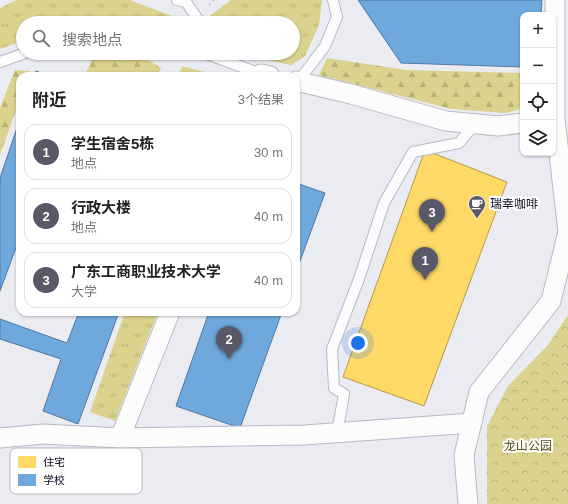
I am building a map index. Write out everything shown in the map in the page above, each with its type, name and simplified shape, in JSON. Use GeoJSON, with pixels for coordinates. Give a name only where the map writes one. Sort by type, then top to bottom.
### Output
{"type":"FeatureCollection","features":[{"type":"Feature","properties":{"kind":"street"},"geometry":{"type":"LineString","coordinates":[[554,84],[555,0]]}},
{"type":"Feature","properties":{"kind":"street"},"geometry":{"type":"LineString","coordinates":[[300,83],[351,94],[446,121],[498,126],[520,123]]}},
{"type":"Feature","properties":{"kind":"street"},"geometry":{"type":"LineString","coordinates":[[468,504],[464,456],[479,392],[551,301],[568,232],[554,120]]}},
{"type":"Feature","properties":{"kind":"street"},"geometry":{"type":"LineString","coordinates":[[120,438],[168,316]]}},
{"type":"Feature","properties":{"kind":"street"},"geometry":{"type":"LineString","coordinates":[[0,438],[43,434],[120,438],[305,435],[472,423]]}},
{"type":"Feature","properties":{"kind":"lane"},"geometry":{"type":"LineString","coordinates":[[176,0],[186,2],[195,16]]}},
{"type":"Feature","properties":{"kind":"lane"},"geometry":{"type":"LineString","coordinates":[[300,78],[325,46],[337,17],[333,0]]}},
{"type":"Feature","properties":{"kind":"lane"},"geometry":{"type":"LineString","coordinates":[[0,62],[16,56]]}},
{"type":"Feature","properties":{"kind":"lane"},"geometry":{"type":"LineString","coordinates":[[223,60],[256,72]]}},
{"type":"Feature","properties":{"kind":"lane"},"geometry":{"type":"LineString","coordinates":[[337,433],[344,394],[334,388],[332,349],[359,279],[384,203],[413,152],[460,143],[475,124]]}},
{"type":"Feature","properties":{"kind":"green space"},"geometry":{"type":"Polygon","coordinates":[[[17,0],[130,0],[172,16],[16,16],[16,43],[0,49],[0,8],[17,0]]]}},
{"type":"Feature","properties":{"kind":"green space"},"geometry":{"type":"Polygon","coordinates":[[[231,0],[322,0],[319,25],[305,56],[300,59],[300,16],[210,16],[231,0]]]}},
{"type":"Feature","properties":{"kind":"green space"},"geometry":{"type":"Polygon","coordinates":[[[327,58],[406,70],[520,73],[520,109],[506,113],[451,109],[319,75],[327,58]]]}},
{"type":"Feature","properties":{"kind":"green space"},"geometry":{"type":"Polygon","coordinates":[[[91,60],[148,60],[161,68],[160,72],[87,72],[91,60]]]}},
{"type":"Feature","properties":{"kind":"green space"},"geometry":{"type":"Polygon","coordinates":[[[268,60],[299,60],[291,65],[268,60]]]}},
{"type":"Feature","properties":{"kind":"green space"},"geometry":{"type":"Polygon","coordinates":[[[182,66],[204,72],[180,72],[182,66]]]}},
{"type":"Feature","properties":{"kind":"green space"},"geometry":{"type":"Polygon","coordinates":[[[15,70],[30,71],[16,72],[16,110],[0,155],[0,108],[15,70]]]}},
{"type":"Feature","properties":{"kind":"green space","name":"龙山公园"},"geometry":{"type":"Polygon","coordinates":[[[568,315],[568,504],[487,504],[487,426],[508,386],[548,345],[568,315]]]}},
{"type":"Feature","properties":{"kind":"green space"},"geometry":{"type":"Polygon","coordinates":[[[124,316],[156,316],[115,421],[90,412],[124,316]]]}},
{"type":"Feature","properties":{"kind":"building: 住宅"},"geometry":{"type":"Polygon","coordinates":[[[425,150],[507,182],[424,406],[343,377],[425,150]]]}},
{"type":"Feature","properties":{"kind":"building: 学校"},"geometry":{"type":"Polygon","coordinates":[[[358,0],[542,0],[541,12],[520,12],[520,67],[401,63],[358,0]]]}},
{"type":"Feature","properties":{"kind":"building: 学校"},"geometry":{"type":"Polygon","coordinates":[[[16,131],[16,248],[0,291],[0,178],[16,131]]]}},
{"type":"Feature","properties":{"kind":"building: 学校"},"geometry":{"type":"Polygon","coordinates":[[[300,184],[325,193],[300,261],[300,184]]]}},
{"type":"Feature","properties":{"kind":"building: 学校"},"geometry":{"type":"Polygon","coordinates":[[[77,316],[118,316],[78,424],[43,411],[61,359],[0,339],[0,319],[67,343],[77,316]]]}},
{"type":"Feature","properties":{"kind":"building: 学校"},"geometry":{"type":"Polygon","coordinates":[[[208,316],[281,316],[240,428],[176,406],[208,316]]]}},
{"type":"Feature","properties":{"kind":"place","name":"瑞幸咖啡"},"geometry":{"type":"Point","coordinates":[477,219]}},
{"type":"Feature","properties":{"kind":"place","name":"广东工商职业技术大学"},"geometry":{"type":"Point","coordinates":[432,232]}},
{"type":"Feature","properties":{"kind":"place","name":"学生宿舍5栋"},"geometry":{"type":"Point","coordinates":[425,280]}},
{"type":"Feature","properties":{"kind":"place","name":"行政大楼"},"geometry":{"type":"Point","coordinates":[229,359]}}]}
